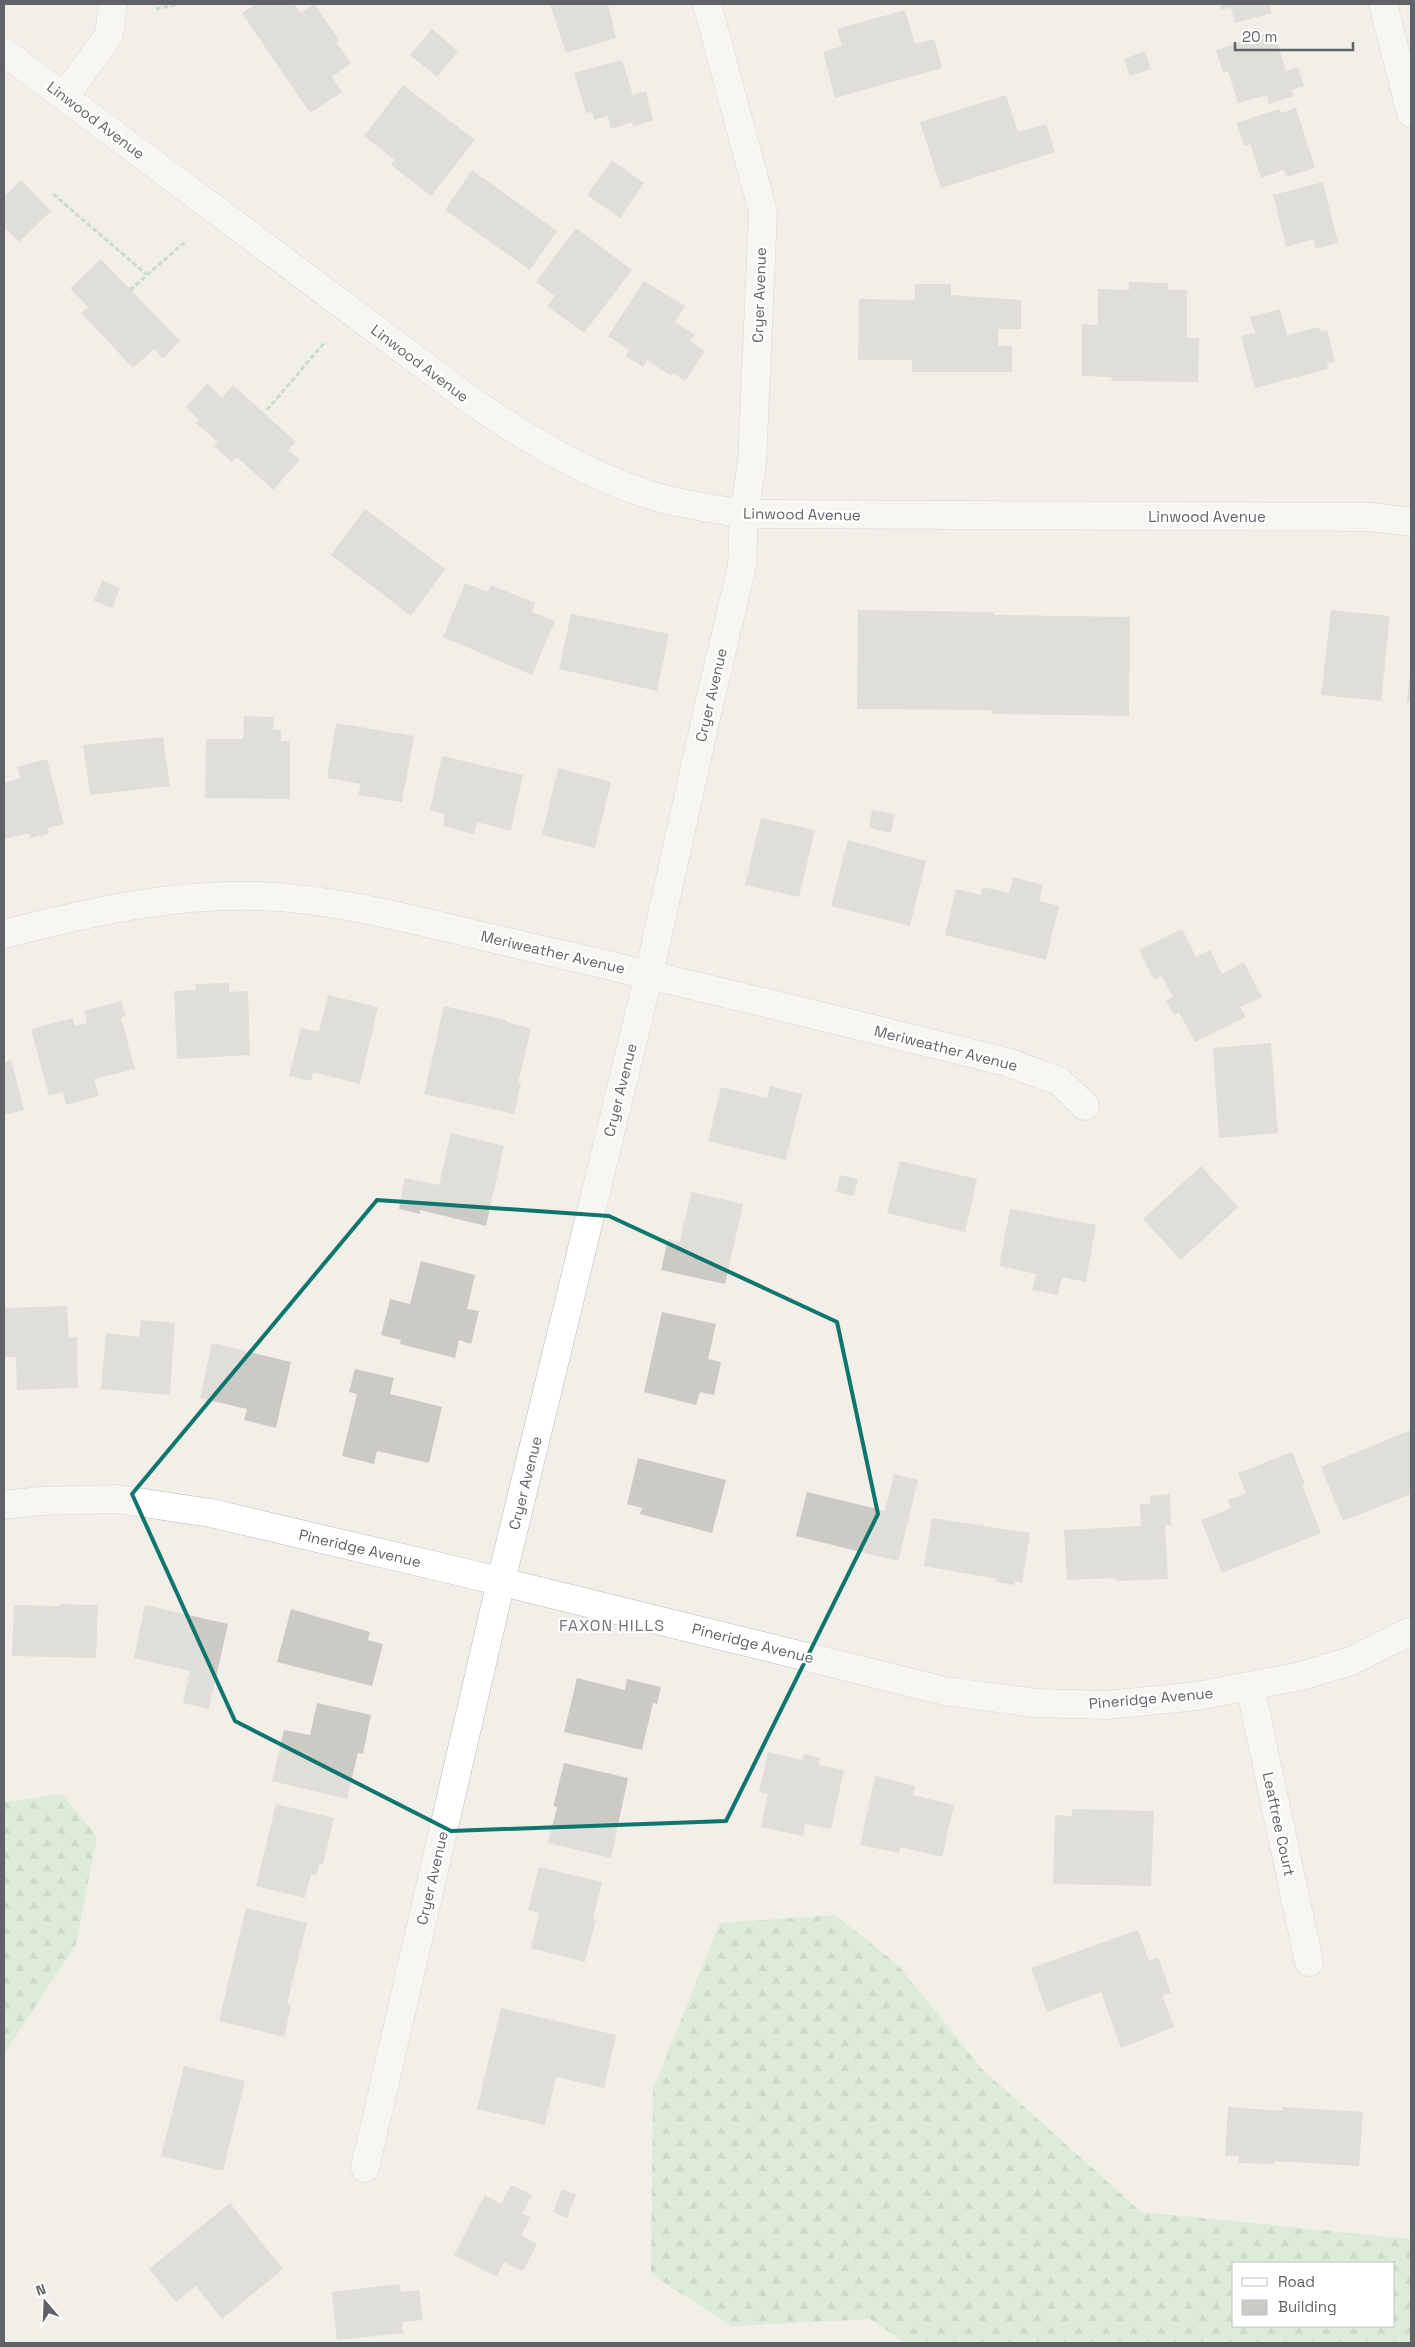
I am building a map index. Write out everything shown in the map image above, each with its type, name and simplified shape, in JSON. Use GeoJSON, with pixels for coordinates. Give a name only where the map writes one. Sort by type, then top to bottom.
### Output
{"type":"FeatureCollection","features":[{"type":"Feature","properties":{"kind":"street"},"geometry":{"type":"LineString","coordinates":[[65,96],[109,35],[113,4]]}},
{"type":"Feature","properties":{"kind":"street","name":"Cryer Avenue"},"geometry":{"type":"LineString","coordinates":[[365,2168],[501,1581],[649,974],[742,566],[744,514],[752,464],[763,212],[707,4]]}},
{"type":"Feature","properties":{"kind":"street"},"geometry":{"type":"LineString","coordinates":[[1383,4],[1411,113]]}},
{"type":"Feature","properties":{"kind":"street","name":"Linwood Avenue"},"geometry":{"type":"LineString","coordinates":[[4,52],[447,383],[528,439],[597,474],[651,496],[744,514],[1370,517],[1411,522]]}},
{"type":"Feature","properties":{"kind":"street","name":"Meriweather Avenue"},"geometry":{"type":"LineString","coordinates":[[4,934],[94,911],[166,900],[257,896],[329,902],[649,974],[1007,1062],[1059,1080],[1085,1106]]}},
{"type":"Feature","properties":{"kind":"street","name":"Pineridge Avenue"},"geometry":{"type":"LineString","coordinates":[[4,1505],[41,1500],[117,1499],[211,1513],[501,1581],[945,1691],[1035,1703],[1107,1705],[1197,1696],[1250,1686],[1301,1676],[1351,1661],[1411,1631]]}},
{"type":"Feature","properties":{"kind":"street","name":"Leaftree Court"},"geometry":{"type":"LineString","coordinates":[[1250,1686],[1309,1962]]}},
{"type":"Feature","properties":{"kind":"path"},"geometry":{"type":"LineString","coordinates":[[156,9],[178,4]]}},
{"type":"Feature","properties":{"kind":"path"},"geometry":{"type":"LineString","coordinates":[[53,194],[146,274]]}},
{"type":"Feature","properties":{"kind":"path"},"geometry":{"type":"LineString","coordinates":[[130,290],[146,274],[186,241]]}},
{"type":"Feature","properties":{"kind":"path"},"geometry":{"type":"LineString","coordinates":[[267,410],[324,343]]}},
{"type":"Feature","properties":{"kind":"highlighted area"},"geometry":{"type":"Polygon","coordinates":[[[377,1200],[609,1216],[837,1322],[878,1514],[726,1821],[451,1831],[235,1721],[132,1494],[377,1200]]]}},
{"type":"Feature","properties":{"kind":"green space"},"geometry":{"type":"Polygon","coordinates":[[[62,1794],[97,1837],[76,1944],[4,2054],[4,1802],[62,1794]]]}},
{"type":"Feature","properties":{"kind":"green space"},"geometry":{"type":"Polygon","coordinates":[[[835,1915],[898,1965],[982,2069],[1141,2212],[1411,2239],[1411,2343],[905,2343],[870,2319],[732,2326],[651,2274],[653,2090],[720,1923],[835,1915]]]}},
{"type":"Feature","properties":{"kind":"building"},"geometry":{"type":"Polygon","coordinates":[[[256,4],[294,4],[301,13],[314,4],[339,40],[336,42],[351,63],[332,77],[342,92],[310,113],[242,13],[256,4]]]}},
{"type":"Feature","properties":{"kind":"building"},"geometry":{"type":"Polygon","coordinates":[[[550,4],[608,4],[616,38],[566,53],[550,4]]]}},
{"type":"Feature","properties":{"kind":"building"},"geometry":{"type":"Polygon","coordinates":[[[1220,4],[1269,4],[1272,13],[1235,23],[1231,7],[1222,10],[1220,4]]]}},
{"type":"Feature","properties":{"kind":"building"},"geometry":{"type":"Polygon","coordinates":[[[905,10],[915,44],[934,39],[942,68],[835,98],[823,52],[842,46],[837,29],[905,10]]]}},
{"type":"Feature","properties":{"kind":"building"},"geometry":{"type":"Polygon","coordinates":[[[432,29],[458,51],[437,77],[410,55],[432,29]]]}},
{"type":"Feature","properties":{"kind":"building"},"geometry":{"type":"Polygon","coordinates":[[[1274,31],[1286,71],[1298,67],[1304,86],[1292,90],[1294,96],[1269,104],[1267,95],[1238,103],[1228,71],[1223,73],[1216,50],[1274,31]]]}},
{"type":"Feature","properties":{"kind":"building"},"geometry":{"type":"Polygon","coordinates":[[[1145,51],[1151,69],[1130,76],[1124,59],[1145,51]]]}},
{"type":"Feature","properties":{"kind":"building"},"geometry":{"type":"Polygon","coordinates":[[[622,60],[633,95],[646,91],[653,120],[633,127],[632,122],[611,129],[608,116],[594,120],[592,112],[586,113],[574,73],[622,60]]]}},
{"type":"Feature","properties":{"kind":"building"},"geometry":{"type":"Polygon","coordinates":[[[403,85],[475,140],[431,196],[391,165],[395,160],[364,136],[403,85]]]}},
{"type":"Feature","properties":{"kind":"building"},"geometry":{"type":"Polygon","coordinates":[[[1006,95],[1018,132],[1046,124],[1055,152],[941,188],[920,122],[1006,95]]]}},
{"type":"Feature","properties":{"kind":"building"},"geometry":{"type":"Polygon","coordinates":[[[1296,108],[1315,168],[1286,177],[1284,170],[1261,178],[1250,144],[1244,146],[1237,123],[1279,109],[1281,113],[1296,108]]]}},
{"type":"Feature","properties":{"kind":"building"},"geometry":{"type":"Polygon","coordinates":[[[612,160],[644,183],[620,218],[587,195],[612,160]]]}},
{"type":"Feature","properties":{"kind":"building"},"geometry":{"type":"Polygon","coordinates":[[[472,170],[557,231],[530,270],[445,210],[472,170]]]}},
{"type":"Feature","properties":{"kind":"building"},"geometry":{"type":"Polygon","coordinates":[[[21,180],[51,211],[19,242],[4,227],[4,197],[21,180]]]}},
{"type":"Feature","properties":{"kind":"building"},"geometry":{"type":"Polygon","coordinates":[[[1323,182],[1338,243],[1316,249],[1314,239],[1286,247],[1273,195],[1323,182]]]}},
{"type":"Feature","properties":{"kind":"building"},"geometry":{"type":"Polygon","coordinates":[[[576,228],[632,270],[584,333],[547,306],[555,296],[536,282],[576,228]]]}},
{"type":"Feature","properties":{"kind":"building"},"geometry":{"type":"Polygon","coordinates":[[[101,259],[180,341],[163,359],[154,349],[133,368],[81,313],[88,307],[70,288],[101,259]]]}},
{"type":"Feature","properties":{"kind":"building"},"geometry":{"type":"Polygon","coordinates":[[[644,281],[685,306],[675,322],[695,335],[690,341],[705,351],[685,381],[673,373],[671,376],[647,360],[643,367],[626,356],[629,350],[608,336],[644,281]]]}},
{"type":"Feature","properties":{"kind":"building"},"geometry":{"type":"Polygon","coordinates":[[[1129,282],[1168,283],[1167,290],[1187,290],[1187,338],[1199,338],[1198,382],[1112,381],[1111,377],[1082,376],[1082,324],[1098,325],[1098,289],[1129,290],[1129,282]]]}},
{"type":"Feature","properties":{"kind":"building"},"geometry":{"type":"Polygon","coordinates":[[[915,284],[951,284],[951,295],[1021,300],[1021,329],[998,329],[998,346],[1012,346],[1012,372],[912,372],[912,360],[858,360],[859,299],[915,300],[915,284]]]}},
{"type":"Feature","properties":{"kind":"building"},"geometry":{"type":"Polygon","coordinates":[[[1280,309],[1287,335],[1319,327],[1321,332],[1327,330],[1335,362],[1327,364],[1328,369],[1255,388],[1241,336],[1255,333],[1250,317],[1280,309]]]}},
{"type":"Feature","properties":{"kind":"building"},"geometry":{"type":"Polygon","coordinates":[[[207,383],[222,398],[233,385],[296,442],[288,450],[300,460],[273,490],[237,457],[232,462],[214,446],[218,442],[196,423],[199,420],[186,407],[207,383]]]}},
{"type":"Feature","properties":{"kind":"building"},"geometry":{"type":"Polygon","coordinates":[[[365,509],[445,569],[411,616],[331,555],[365,509]]]}},
{"type":"Feature","properties":{"kind":"building"},"geometry":{"type":"Polygon","coordinates":[[[102,580],[120,588],[112,608],[94,601],[102,580]]]}},
{"type":"Feature","properties":{"kind":"building"},"geometry":{"type":"Polygon","coordinates":[[[465,583],[488,592],[491,585],[535,603],[532,612],[555,621],[532,675],[443,637],[465,583]]]}},
{"type":"Feature","properties":{"kind":"building"},"geometry":{"type":"Polygon","coordinates":[[[858,610],[1130,617],[1129,716],[992,714],[992,710],[857,709],[858,610]]]}},
{"type":"Feature","properties":{"kind":"building"},"geometry":{"type":"Polygon","coordinates":[[[1331,610],[1390,616],[1381,701],[1321,695],[1331,610]]]}},
{"type":"Feature","properties":{"kind":"building"},"geometry":{"type":"Polygon","coordinates":[[[571,614],[669,634],[657,691],[559,669],[571,614]]]}},
{"type":"Feature","properties":{"kind":"building"},"geometry":{"type":"Polygon","coordinates":[[[1410,671],[1411,702],[1407,702],[1410,671]]]}},
{"type":"Feature","properties":{"kind":"building"},"geometry":{"type":"Polygon","coordinates":[[[244,716],[274,717],[273,730],[281,730],[281,741],[290,741],[290,799],[205,798],[206,739],[243,739],[244,716]]]}},
{"type":"Feature","properties":{"kind":"building"},"geometry":{"type":"Polygon","coordinates":[[[336,723],[414,736],[402,802],[358,795],[361,784],[327,778],[336,723]]]}},
{"type":"Feature","properties":{"kind":"building"},"geometry":{"type":"Polygon","coordinates":[[[163,737],[170,786],[90,795],[83,745],[163,737]]]}},
{"type":"Feature","properties":{"kind":"building"},"geometry":{"type":"Polygon","coordinates":[[[442,756],[523,775],[511,831],[477,822],[474,834],[443,826],[445,814],[430,810],[442,756]]]}},
{"type":"Feature","properties":{"kind":"building"},"geometry":{"type":"Polygon","coordinates":[[[47,759],[64,824],[48,828],[49,834],[30,838],[29,833],[4,839],[4,783],[20,778],[17,767],[47,759]]]}},
{"type":"Feature","properties":{"kind":"building"},"geometry":{"type":"Polygon","coordinates":[[[558,768],[611,782],[595,848],[542,835],[558,768]]]}},
{"type":"Feature","properties":{"kind":"building"},"geometry":{"type":"Polygon","coordinates":[[[872,810],[895,814],[891,833],[869,828],[872,810]]]}},
{"type":"Feature","properties":{"kind":"building"},"geometry":{"type":"Polygon","coordinates":[[[761,818],[815,830],[799,897],[745,885],[761,818]]]}},
{"type":"Feature","properties":{"kind":"building"},"geometry":{"type":"Polygon","coordinates":[[[848,840],[926,861],[910,926],[831,906],[848,840]]]}},
{"type":"Feature","properties":{"kind":"building"},"geometry":{"type":"Polygon","coordinates":[[[1013,877],[1043,885],[1039,901],[1059,906],[1046,960],[945,935],[956,889],[981,895],[983,887],[1009,893],[1013,877]]]}},
{"type":"Feature","properties":{"kind":"building"},"geometry":{"type":"Polygon","coordinates":[[[1182,929],[1196,957],[1210,950],[1222,974],[1244,962],[1262,997],[1240,1007],[1246,1017],[1195,1042],[1179,1012],[1174,1015],[1166,1000],[1173,997],[1162,976],[1154,980],[1139,950],[1182,929]]]}},
{"type":"Feature","properties":{"kind":"building"},"geometry":{"type":"Polygon","coordinates":[[[229,983],[229,992],[248,991],[250,1055],[177,1059],[174,991],[196,990],[195,984],[229,983]]]}},
{"type":"Feature","properties":{"kind":"building"},"geometry":{"type":"Polygon","coordinates":[[[328,995],[378,1007],[360,1084],[313,1072],[311,1081],[289,1076],[301,1028],[319,1032],[328,995]]]}},
{"type":"Feature","properties":{"kind":"building"},"geometry":{"type":"Polygon","coordinates":[[[121,1001],[126,1016],[121,1018],[135,1069],[94,1079],[99,1096],[96,1097],[66,1105],[63,1092],[49,1096],[31,1029],[73,1018],[75,1026],[87,1023],[84,1011],[121,1001]]]}},
{"type":"Feature","properties":{"kind":"building"},"geometry":{"type":"Polygon","coordinates":[[[444,1006],[506,1020],[506,1022],[531,1028],[518,1083],[521,1083],[514,1114],[424,1094],[444,1006]]]}},
{"type":"Feature","properties":{"kind":"building"},"geometry":{"type":"Polygon","coordinates":[[[1271,1043],[1278,1133],[1219,1138],[1213,1048],[1271,1043]]]}},
{"type":"Feature","properties":{"kind":"building"},"geometry":{"type":"Polygon","coordinates":[[[11,1060],[24,1110],[4,1115],[4,1062],[11,1060]]]}},
{"type":"Feature","properties":{"kind":"building"},"geometry":{"type":"Polygon","coordinates":[[[770,1086],[802,1094],[786,1160],[708,1141],[721,1087],[767,1098],[770,1086]]]}},
{"type":"Feature","properties":{"kind":"building"},"geometry":{"type":"Polygon","coordinates":[[[451,1133],[504,1146],[486,1226],[420,1210],[420,1214],[399,1209],[405,1178],[439,1185],[451,1133]]]}},
{"type":"Feature","properties":{"kind":"building"},"geometry":{"type":"Polygon","coordinates":[[[900,1161],[977,1179],[965,1232],[887,1213],[900,1161]]]}},
{"type":"Feature","properties":{"kind":"building"},"geometry":{"type":"Polygon","coordinates":[[[1201,1166],[1238,1207],[1181,1260],[1143,1219],[1201,1166]]]}},
{"type":"Feature","properties":{"kind":"building"},"geometry":{"type":"Polygon","coordinates":[[[840,1175],[858,1179],[854,1196],[836,1192],[840,1175]]]}},
{"type":"Feature","properties":{"kind":"building"},"geometry":{"type":"Polygon","coordinates":[[[691,1192],[743,1204],[725,1284],[661,1270],[668,1239],[680,1242],[691,1192]]]}},
{"type":"Feature","properties":{"kind":"building"},"geometry":{"type":"Polygon","coordinates":[[[1010,1209],[1096,1225],[1086,1282],[1062,1277],[1058,1295],[1032,1290],[1036,1274],[999,1266],[1010,1209]]]}},
{"type":"Feature","properties":{"kind":"building"},"geometry":{"type":"Polygon","coordinates":[[[421,1261],[475,1275],[467,1309],[479,1311],[471,1344],[459,1340],[455,1358],[400,1344],[401,1340],[381,1335],[390,1299],[410,1304],[421,1261]]]}},
{"type":"Feature","properties":{"kind":"building"},"geometry":{"type":"Polygon","coordinates":[[[67,1306],[69,1338],[77,1337],[78,1388],[17,1390],[16,1357],[4,1357],[4,1308],[67,1306]]]}},
{"type":"Feature","properties":{"kind":"building"},"geometry":{"type":"Polygon","coordinates":[[[662,1312],[716,1324],[708,1359],[721,1362],[714,1395],[700,1392],[696,1405],[644,1392],[662,1312]]]}},
{"type":"Feature","properties":{"kind":"building"},"geometry":{"type":"Polygon","coordinates":[[[141,1320],[175,1323],[170,1395],[101,1389],[106,1333],[139,1337],[141,1320]]]}},
{"type":"Feature","properties":{"kind":"building"},"geometry":{"type":"Polygon","coordinates":[[[212,1343],[291,1362],[276,1428],[244,1420],[247,1409],[200,1398],[212,1343]]]}},
{"type":"Feature","properties":{"kind":"building"},"geometry":{"type":"Polygon","coordinates":[[[355,1369],[394,1378],[390,1394],[442,1407],[429,1463],[377,1451],[374,1464],[342,1456],[357,1394],[349,1392],[355,1369]]]}},
{"type":"Feature","properties":{"kind":"building"},"geometry":{"type":"Polygon","coordinates":[[[1411,1430],[1411,1494],[1343,1521],[1321,1467],[1411,1430]]]}},
{"type":"Feature","properties":{"kind":"building"},"geometry":{"type":"Polygon","coordinates":[[[1292,1452],[1305,1484],[1302,1485],[1321,1533],[1222,1573],[1201,1520],[1231,1508],[1228,1500],[1246,1493],[1238,1473],[1292,1452]]]}},
{"type":"Feature","properties":{"kind":"building"},"geometry":{"type":"Polygon","coordinates":[[[638,1458],[726,1480],[712,1533],[640,1514],[642,1508],[627,1504],[638,1458]]]}},
{"type":"Feature","properties":{"kind":"building"},"geometry":{"type":"Polygon","coordinates":[[[894,1474],[918,1480],[898,1561],[796,1536],[807,1492],[885,1511],[894,1474]]]}},
{"type":"Feature","properties":{"kind":"building"},"geometry":{"type":"Polygon","coordinates":[[[1170,1494],[1171,1525],[1165,1525],[1168,1579],[1116,1581],[1115,1578],[1067,1580],[1064,1530],[1141,1526],[1140,1504],[1151,1504],[1150,1496],[1170,1494]]]}},
{"type":"Feature","properties":{"kind":"building"},"geometry":{"type":"Polygon","coordinates":[[[932,1518],[1030,1533],[1022,1583],[1015,1581],[1015,1585],[996,1582],[997,1579],[924,1566],[932,1518]]]}},
{"type":"Feature","properties":{"kind":"building"},"geometry":{"type":"Polygon","coordinates":[[[60,1604],[98,1605],[96,1658],[12,1656],[14,1605],[60,1606],[60,1604]]]}},
{"type":"Feature","properties":{"kind":"building"},"geometry":{"type":"Polygon","coordinates":[[[145,1605],[228,1624],[209,1709],[183,1703],[190,1671],[134,1658],[145,1605]]]}},
{"type":"Feature","properties":{"kind":"building"},"geometry":{"type":"Polygon","coordinates":[[[291,1609],[370,1632],[368,1640],[383,1644],[372,1686],[277,1662],[291,1609]]]}},
{"type":"Feature","properties":{"kind":"building"},"geometry":{"type":"Polygon","coordinates":[[[577,1678],[625,1690],[627,1679],[661,1687],[657,1704],[653,1703],[642,1750],[564,1732],[577,1678]]]}},
{"type":"Feature","properties":{"kind":"building"},"geometry":{"type":"Polygon","coordinates":[[[317,1703],[371,1715],[363,1754],[358,1753],[347,1799],[272,1781],[284,1730],[310,1735],[317,1703]]]}},
{"type":"Feature","properties":{"kind":"building"},"geometry":{"type":"Polygon","coordinates":[[[768,1752],[802,1760],[804,1754],[820,1758],[819,1765],[844,1770],[831,1829],[805,1824],[803,1836],[761,1827],[768,1794],[759,1792],[768,1752]]]}},
{"type":"Feature","properties":{"kind":"building"},"geometry":{"type":"Polygon","coordinates":[[[564,1763],[628,1778],[611,1858],[548,1843],[557,1807],[554,1806],[554,1803],[564,1763]]]}},
{"type":"Feature","properties":{"kind":"building"},"geometry":{"type":"Polygon","coordinates":[[[875,1776],[915,1786],[913,1795],[954,1805],[942,1857],[900,1847],[899,1853],[860,1845],[875,1776]]]}},
{"type":"Feature","properties":{"kind":"building"},"geometry":{"type":"Polygon","coordinates":[[[276,1804],[334,1818],[323,1864],[319,1864],[316,1876],[311,1874],[305,1898],[256,1886],[276,1804]]]}},
{"type":"Feature","properties":{"kind":"building"},"geometry":{"type":"Polygon","coordinates":[[[1072,1809],[1154,1811],[1151,1886],[1053,1884],[1055,1815],[1072,1816],[1072,1809]]]}},
{"type":"Feature","properties":{"kind":"building"},"geometry":{"type":"Polygon","coordinates":[[[539,1867],[602,1882],[593,1919],[596,1920],[585,1962],[531,1948],[539,1913],[528,1910],[539,1867]]]}},
{"type":"Feature","properties":{"kind":"building"},"geometry":{"type":"Polygon","coordinates":[[[246,1908],[307,1923],[287,2004],[291,2005],[284,2037],[219,2021],[246,1908]]]}},
{"type":"Feature","properties":{"kind":"building"},"geometry":{"type":"Polygon","coordinates":[[[1138,1930],[1149,1961],[1158,1957],[1171,1993],[1162,1995],[1174,2027],[1121,2048],[1101,1992],[1047,2012],[1031,1968],[1138,1930]]]}},
{"type":"Feature","properties":{"kind":"building"},"geometry":{"type":"Polygon","coordinates":[[[501,2008],[616,2035],[604,2088],[556,2077],[545,2125],[477,2109],[501,2008]]]}},
{"type":"Feature","properties":{"kind":"building"},"geometry":{"type":"Polygon","coordinates":[[[184,2066],[245,2081],[223,2171],[161,2156],[184,2066]]]}},
{"type":"Feature","properties":{"kind":"building"},"geometry":{"type":"Polygon","coordinates":[[[1228,2107],[1282,2111],[1282,2107],[1363,2112],[1359,2166],[1274,2161],[1274,2164],[1239,2163],[1239,2156],[1225,2156],[1228,2107]]]}},
{"type":"Feature","properties":{"kind":"building"},"geometry":{"type":"Polygon","coordinates":[[[511,2185],[532,2195],[522,2214],[531,2217],[521,2235],[537,2244],[523,2271],[504,2262],[497,2277],[454,2255],[485,2195],[501,2204],[511,2185]]]}},
{"type":"Feature","properties":{"kind":"building"},"geometry":{"type":"Polygon","coordinates":[[[562,2189],[576,2195],[567,2218],[553,2212],[562,2189]]]}},
{"type":"Feature","properties":{"kind":"building"},"geometry":{"type":"Polygon","coordinates":[[[230,2203],[283,2269],[222,2319],[196,2286],[176,2302],[149,2269],[230,2203]]]}},
{"type":"Feature","properties":{"kind":"building"},"geometry":{"type":"Polygon","coordinates":[[[400,2284],[401,2292],[419,2290],[423,2320],[402,2322],[403,2333],[337,2340],[332,2292],[400,2284]]]}},
{"type":"Feature","properties":{"kind":"district","name":"FAXON HILLS"},"geometry":{"type":"Point","coordinates":[612,1625]}}]}
